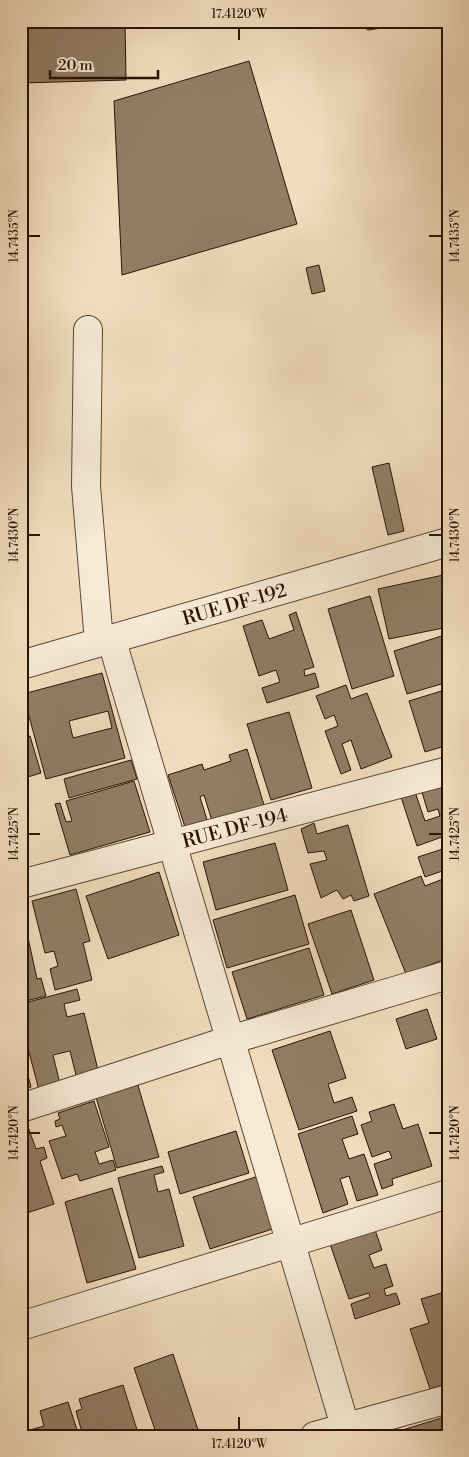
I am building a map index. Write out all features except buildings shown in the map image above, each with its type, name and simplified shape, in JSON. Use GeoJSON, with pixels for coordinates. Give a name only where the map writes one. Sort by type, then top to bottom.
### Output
{"type":"FeatureCollection","features":[{"type":"Feature","properties":{"kind":"street"},"geometry":{"type":"LineString","coordinates":[[88,330],[86,486],[105,640],[173,844],[346,1432]]}},
{"type":"Feature","properties":{"kind":"street","name":"RUE DF-192"},"geometry":{"type":"LineString","coordinates":[[21,665],[292,589],[448,542]]}},
{"type":"Feature","properties":{"kind":"street","name":"RUE DF-194"},"geometry":{"type":"LineString","coordinates":[[21,884],[448,771]]}},
{"type":"Feature","properties":{"kind":"street"},"geometry":{"type":"LineString","coordinates":[[21,1108],[230,1040],[448,975]]}},
{"type":"Feature","properties":{"kind":"street"},"geometry":{"type":"LineString","coordinates":[[21,1326],[448,1194]]}},
{"type":"Feature","properties":{"kind":"street"},"geometry":{"type":"LineString","coordinates":[[315,1436],[346,1432],[448,1399]]}}]}
